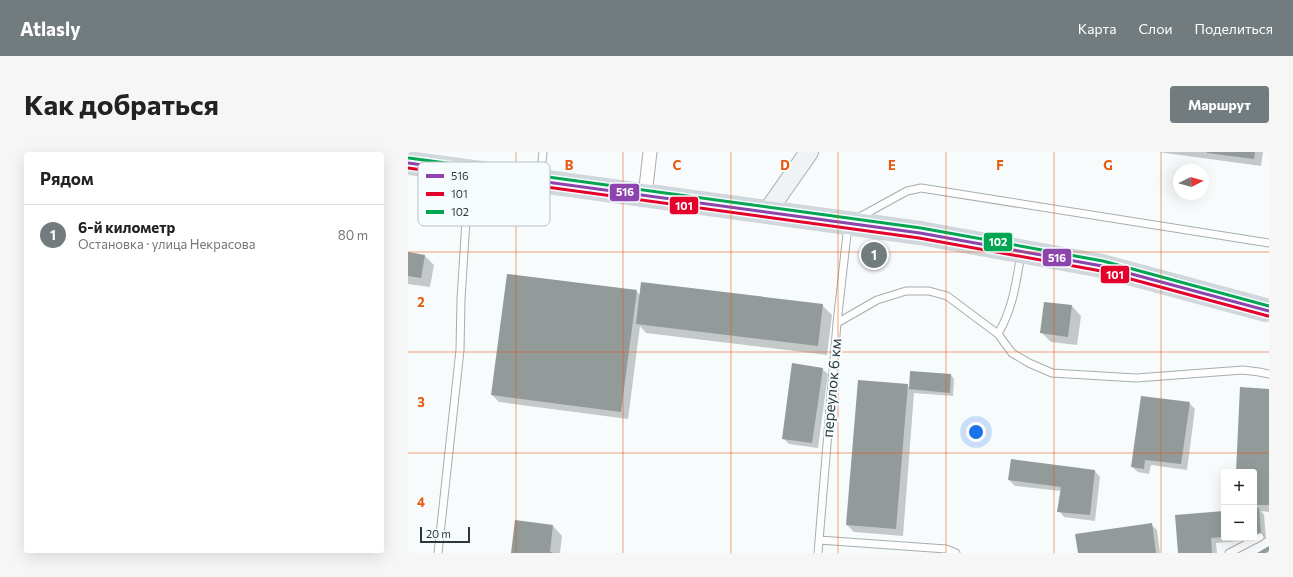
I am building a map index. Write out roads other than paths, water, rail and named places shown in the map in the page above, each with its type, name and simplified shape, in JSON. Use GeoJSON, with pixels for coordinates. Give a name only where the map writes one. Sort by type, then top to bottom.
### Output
{"type":"FeatureCollection","features":[{"type":"Feature","properties":{"kind":"highway"},"geometry":{"type":"LineString","coordinates":[[408,163],[418,164]]}},
{"type":"Feature","properties":{"kind":"highway"},"geometry":{"type":"LineString","coordinates":[[550,183],[920,233],[1102,266],[1269,311]]}},
{"type":"Feature","properties":{"kind":"main road"},"geometry":{"type":"LineString","coordinates":[[767,212],[809,152]]}},
{"type":"Feature","properties":{"kind":"street"},"geometry":{"type":"LineString","coordinates":[[645,196],[650,152]]}},
{"type":"Feature","properties":{"kind":"lane"},"geometry":{"type":"LineString","coordinates":[[542,162],[543,152]]}},
{"type":"Feature","properties":{"kind":"lane"},"geometry":{"type":"LineString","coordinates":[[848,224],[907,191],[921,188],[1269,243]]}},
{"type":"Feature","properties":{"kind":"lane","name":"переулок 6 км"},"geometry":{"type":"LineString","coordinates":[[818,553],[837,323],[848,224]]}},
{"type":"Feature","properties":{"kind":"lane"},"geometry":{"type":"LineString","coordinates":[[438,553],[460,350],[461,299],[466,226]]}},
{"type":"Feature","properties":{"kind":"lane"},"geometry":{"type":"LineString","coordinates":[[998,334],[1007,319],[1022,249]]}},
{"type":"Feature","properties":{"kind":"lane"},"geometry":{"type":"LineString","coordinates":[[837,323],[878,300],[906,291],[929,291],[947,296],[998,334],[1012,353],[1029,363],[1052,373],[1136,378],[1243,370],[1269,374]]}},
{"type":"Feature","properties":{"kind":"lane"},"geometry":{"type":"LineString","coordinates":[[1229,553],[1260,537]]}},
{"type":"Feature","properties":{"kind":"lane"},"geometry":{"type":"LineString","coordinates":[[819,540],[946,549],[956,553]]}},
{"type":"Feature","properties":{"kind":"place","name":"6-й километр"},"geometry":{"type":"Point","coordinates":[874,255]}}]}
